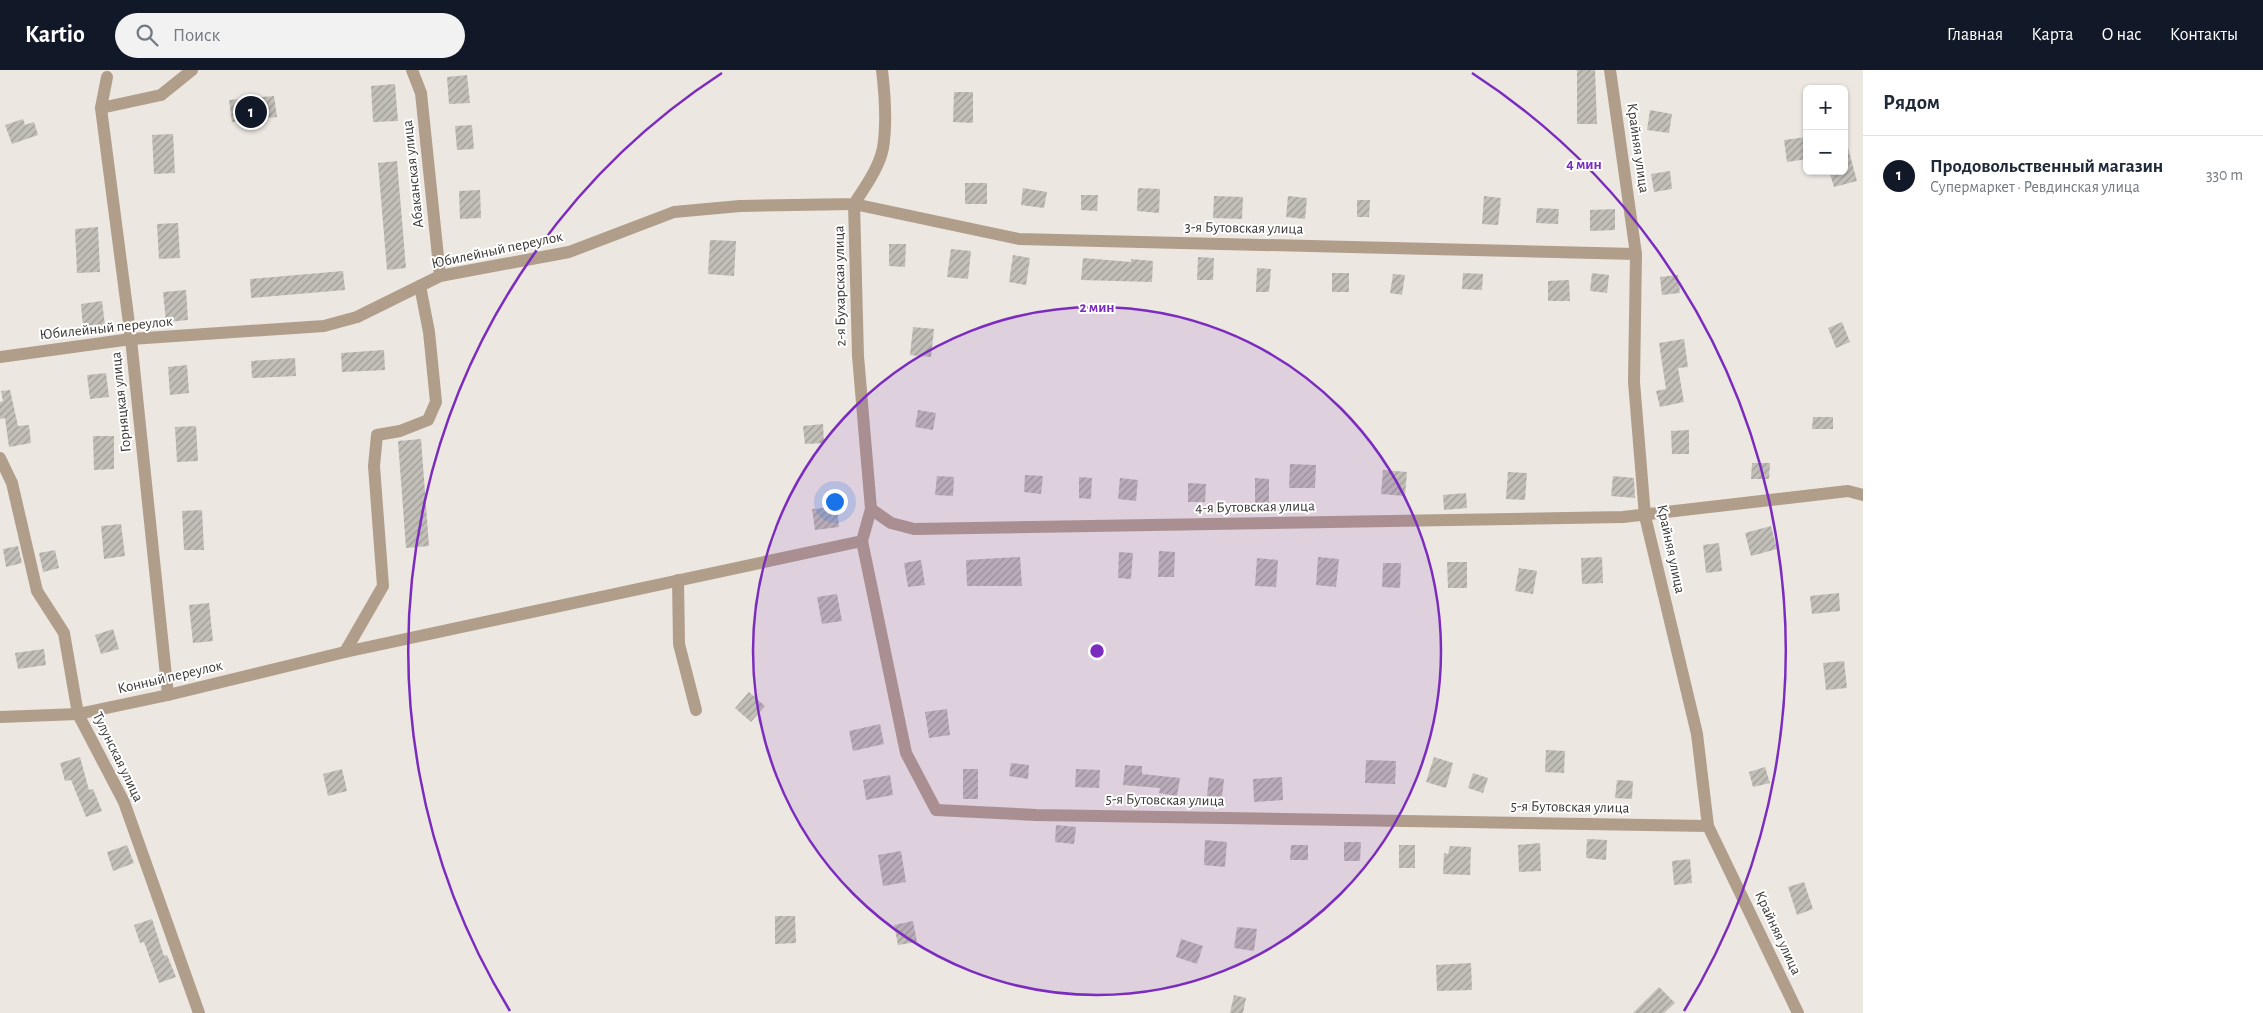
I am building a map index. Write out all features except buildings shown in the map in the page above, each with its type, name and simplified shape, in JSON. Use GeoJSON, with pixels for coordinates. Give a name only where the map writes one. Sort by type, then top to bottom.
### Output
{"type":"FeatureCollection","features":[{"type":"Feature","properties":{"kind":"street"},"geometry":{"type":"LineString","coordinates":[[101,108],[161,95],[192,70]]}},
{"type":"Feature","properties":{"kind":"street","name":"Абаканская улица"},"geometry":{"type":"LineString","coordinates":[[412,70],[421,93],[440,276]]}},
{"type":"Feature","properties":{"kind":"street","name":"2-я Бухарская улица"},"geometry":{"type":"LineString","coordinates":[[871,508],[858,356],[854,204],[871,178],[882,149],[885,95],[882,70]]}},
{"type":"Feature","properties":{"kind":"street","name":"Крайняя улица"},"geometry":{"type":"LineString","coordinates":[[1610,70],[1636,254],[1634,382],[1646,516],[1697,734],[1708,826],[1798,1013]]}},
{"type":"Feature","properties":{"kind":"street","name":"Горняцкая улица"},"geometry":{"type":"LineString","coordinates":[[107,78],[101,108],[131,339],[168,695]]}},
{"type":"Feature","properties":{"kind":"street","name":"Юбилейный переулок"},"geometry":{"type":"LineString","coordinates":[[0,357],[131,339],[324,326],[357,317],[440,276],[569,252],[674,212],[740,206],[854,204]]}},
{"type":"Feature","properties":{"kind":"street","name":"3-я Бутовская улица"},"geometry":{"type":"LineString","coordinates":[[854,204],[1019,239],[1636,254]]}},
{"type":"Feature","properties":{"kind":"street"},"geometry":{"type":"LineString","coordinates":[[345,652],[383,586],[374,466],[377,436],[428,420],[436,402],[429,332],[420,286]]}},
{"type":"Feature","properties":{"kind":"street","name":"Тулунская улица"},"geometry":{"type":"LineString","coordinates":[[0,458],[12,483],[37,591],[64,633],[78,714],[124,802],[199,1013]]}},
{"type":"Feature","properties":{"kind":"street","name":"4-я Бутовская улица"},"geometry":{"type":"LineString","coordinates":[[871,508],[891,523],[914,529],[1646,516],[1848,491],[1863,495]]}},
{"type":"Feature","properties":{"kind":"street","name":"5-я Бутовская улица"},"geometry":{"type":"LineString","coordinates":[[871,508],[862,540],[906,753],[936,810],[1036,815],[1708,826]]}},
{"type":"Feature","properties":{"kind":"street","name":"Конный переулок"},"geometry":{"type":"LineString","coordinates":[[0,717],[78,714],[168,695],[345,652],[862,540]]}},
{"type":"Feature","properties":{"kind":"street"},"geometry":{"type":"LineString","coordinates":[[678,580],[678,644],[696,710]]}},
{"type":"Feature","properties":{"kind":"place","name":"Продовольственный магазин"},"geometry":{"type":"Point","coordinates":[251,112]}}]}
